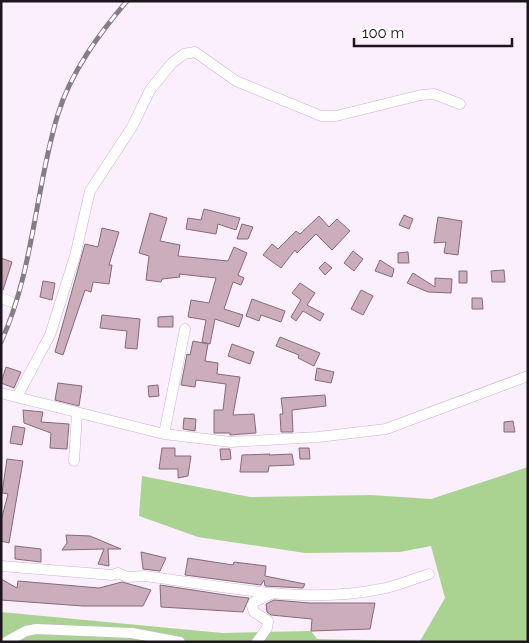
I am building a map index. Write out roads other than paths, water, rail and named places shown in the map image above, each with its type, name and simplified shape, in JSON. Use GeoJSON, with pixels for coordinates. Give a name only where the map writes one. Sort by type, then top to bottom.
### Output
{"type":"FeatureCollection","features":[{"type":"Feature","properties":{"kind":"street"},"geometry":{"type":"LineString","coordinates":[[17,397],[50,335],[75,256],[90,191],[132,127],[150,90],[172,63],[184,54],[195,52],[236,81],[322,116],[336,116],[421,95],[434,94],[460,104]]}},
{"type":"Feature","properties":{"kind":"street"},"geometry":{"type":"LineString","coordinates":[[164,434],[185,329]]}},
{"type":"Feature","properties":{"kind":"street"},"geometry":{"type":"LineString","coordinates":[[2,395],[17,397],[77,414],[164,434],[231,442],[361,434],[402,425],[528,376]]}},
{"type":"Feature","properties":{"kind":"street"},"geometry":{"type":"LineString","coordinates":[[74,460],[77,414]]}},
{"type":"Feature","properties":{"kind":"street"},"geometry":{"type":"LineString","coordinates":[[1,566],[112,575],[118,573],[127,577],[144,576],[272,593],[322,594],[381,589],[429,574]]}},
{"type":"Feature","properties":{"kind":"street"},"geometry":{"type":"LineString","coordinates":[[257,642],[267,628],[268,621],[254,612],[252,606],[254,602],[272,593]]}},
{"type":"Feature","properties":{"kind":"street"},"geometry":{"type":"LineString","coordinates":[[6,642],[12,641],[26,631],[36,629],[132,633],[180,642]]}},
{"type":"Feature","properties":{"kind":"railway"},"geometry":{"type":"LineString","coordinates":[[1,342],[21,287],[50,142],[58,114],[78,68],[106,27],[127,1]]}}]}
